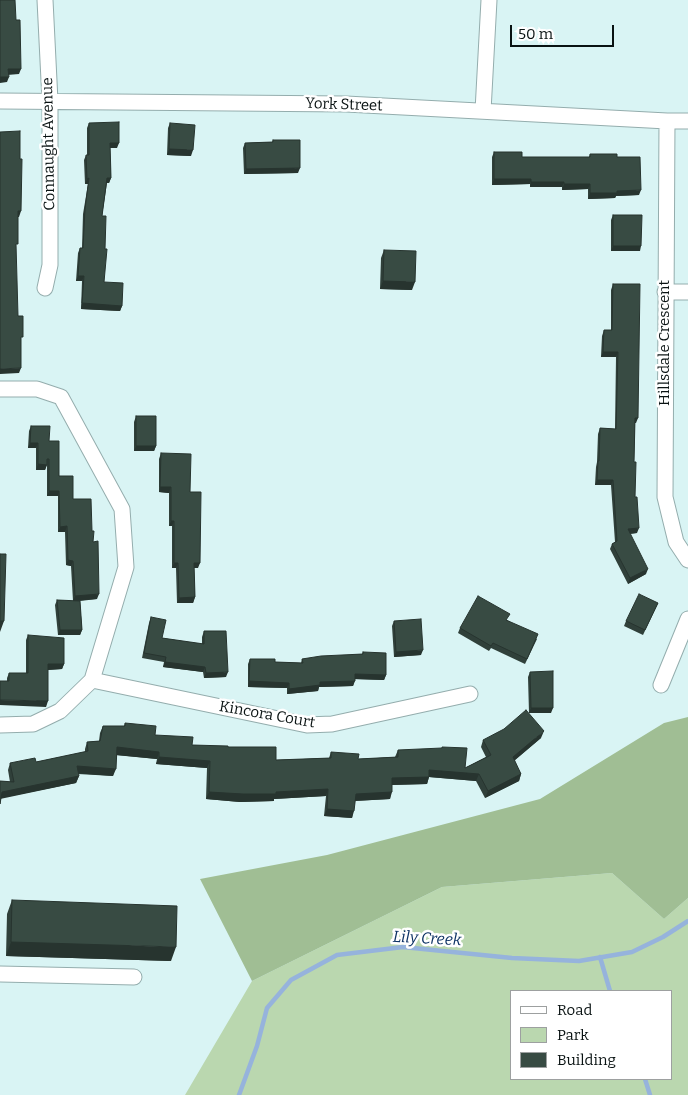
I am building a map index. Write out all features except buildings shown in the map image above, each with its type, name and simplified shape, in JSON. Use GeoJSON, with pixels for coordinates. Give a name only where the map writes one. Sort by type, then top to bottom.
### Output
{"type":"FeatureCollection","features":[{"type":"Feature","properties":{"kind":"street","name":"Connaught Avenue"},"geometry":{"type":"LineString","coordinates":[[45,0],[50,101],[50,265],[45,288]]}},
{"type":"Feature","properties":{"kind":"street"},"geometry":{"type":"LineString","coordinates":[[483,111],[489,0]]}},
{"type":"Feature","properties":{"kind":"street","name":"York Street"},"geometry":{"type":"LineString","coordinates":[[0,101],[346,104],[667,122],[688,121]]}},
{"type":"Feature","properties":{"kind":"street","name":"Hillsdale Crescent"},"geometry":{"type":"LineString","coordinates":[[667,122],[665,496],[676,542],[688,560]]}},
{"type":"Feature","properties":{"kind":"street"},"geometry":{"type":"LineString","coordinates":[[665,292],[688,292]]}},
{"type":"Feature","properties":{"kind":"street"},"geometry":{"type":"LineString","coordinates":[[0,388],[37,389],[61,397],[122,509],[126,567],[92,680],[60,712],[33,724],[3,725]]}},
{"type":"Feature","properties":{"kind":"street"},"geometry":{"type":"LineString","coordinates":[[661,685],[688,619]]}},
{"type":"Feature","properties":{"kind":"street","name":"Kincora Court"},"geometry":{"type":"LineString","coordinates":[[92,680],[307,725],[332,724],[470,694]]}},
{"type":"Feature","properties":{"kind":"street"},"geometry":{"type":"LineString","coordinates":[[0,974],[134,976]]}},
{"type":"Feature","properties":{"kind":"green space"},"geometry":{"type":"Polygon","coordinates":[[[688,717],[688,898],[664,919],[612,873],[442,887],[252,981],[200,879],[327,855],[540,799],[664,723],[688,717]]]}},
{"type":"Feature","properties":{"kind":"green space"},"geometry":{"type":"Polygon","coordinates":[[[612,873],[664,919],[688,898],[688,1095],[185,1095],[252,981],[442,887],[612,873]]]}},
{"type":"Feature","properties":{"kind":"waterway","name":"Lily Creek"},"geometry":{"type":"LineString","coordinates":[[239,1095],[257,1046],[267,1008],[291,980],[337,955],[403,947],[512,958],[579,961],[632,952],[663,937],[688,921]]}},
{"type":"Feature","properties":{"kind":"waterway"},"geometry":{"type":"LineString","coordinates":[[600,957],[610,990]]}},
{"type":"Feature","properties":{"kind":"waterway"},"geometry":{"type":"LineString","coordinates":[[645,1080],[650,1095]]}}]}
